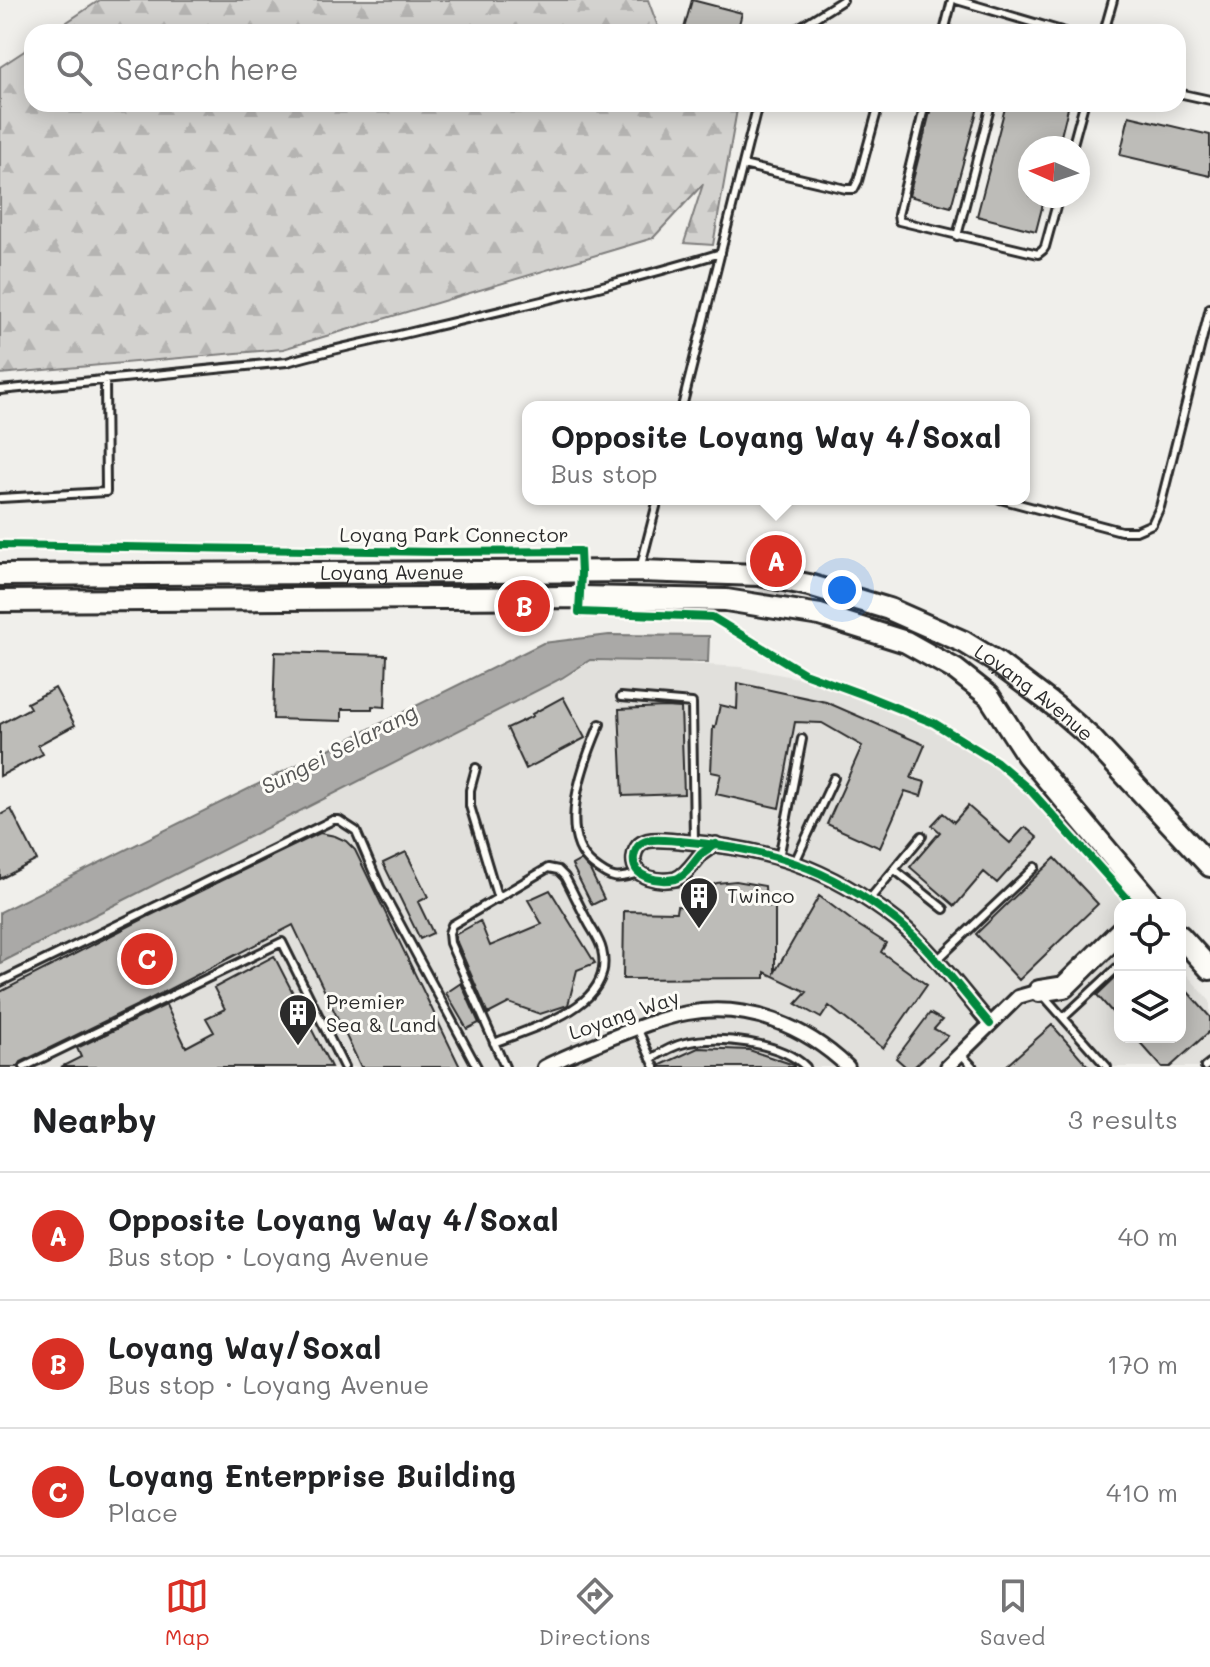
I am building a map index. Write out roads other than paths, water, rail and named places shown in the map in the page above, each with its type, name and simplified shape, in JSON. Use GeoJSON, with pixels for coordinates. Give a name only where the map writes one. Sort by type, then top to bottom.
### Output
{"type":"FeatureCollection","features":[{"type":"Feature","properties":{"kind":"main road","name":"Loyang Avenue"},"geometry":{"type":"LineString","coordinates":[[0,575],[640,571],[759,575],[809,585],[889,609],[964,642],[1006,668],[1091,738],[1210,866]]}},
{"type":"Feature","properties":{"kind":"main road","name":"Loyang Avenue"},"geometry":{"type":"LineString","coordinates":[[0,601],[580,597],[726,600],[820,615],[906,642],[956,670],[989,696],[1027,755],[1144,899]]}},
{"type":"Feature","properties":{"kind":"main road"},"geometry":{"type":"LineString","coordinates":[[1039,991],[1064,987],[1114,938]]}},
{"type":"Feature","properties":{"kind":"main road"},"geometry":{"type":"LineString","coordinates":[[1186,943],[1210,969]]}},
{"type":"Feature","properties":{"kind":"street"},"geometry":{"type":"LineString","coordinates":[[716,844],[675,879],[649,878],[639,873],[634,864],[637,848],[642,842],[656,839],[716,844],[748,849],[812,868],[843,884],[898,922],[990,1024]]}},
{"type":"Feature","properties":{"kind":"street"},"geometry":{"type":"LineString","coordinates":[[947,1067],[1018,997],[1039,991]]}},
{"type":"Feature","properties":{"kind":"street","name":"Loyang Way"},"geometry":{"type":"LineString","coordinates":[[544,1067],[637,1028],[689,1012],[742,1012],[768,1017],[800,1030],[848,1067]]}},
{"type":"Feature","properties":{"kind":"lane"},"geometry":{"type":"LineString","coordinates":[[805,24],[843,0]]}},
{"type":"Feature","properties":{"kind":"lane"},"geometry":{"type":"LineString","coordinates":[[947,24],[955,0],[1038,24]]}},
{"type":"Feature","properties":{"kind":"lane"},"geometry":{"type":"LineString","coordinates":[[1106,24],[1113,0]]}},
{"type":"Feature","properties":{"kind":"lane"},"geometry":{"type":"LineString","coordinates":[[1186,95],[1210,100]]}},
{"type":"Feature","properties":{"kind":"lane"},"geometry":{"type":"LineString","coordinates":[[684,401],[756,112]]}},
{"type":"Feature","properties":{"kind":"lane"},"geometry":{"type":"LineString","coordinates":[[743,165],[854,189],[877,112]]}},
{"type":"Feature","properties":{"kind":"lane"},"geometry":{"type":"LineString","coordinates":[[923,112],[898,218],[901,222],[1034,254],[1041,253],[1045,247],[1056,208]]}},
{"type":"Feature","properties":{"kind":"lane"},"geometry":{"type":"LineString","coordinates":[[957,236],[989,112]]}},
{"type":"Feature","properties":{"kind":"lane"},"geometry":{"type":"LineString","coordinates":[[1075,136],[1082,112]]}},
{"type":"Feature","properties":{"kind":"lane"},"geometry":{"type":"LineString","coordinates":[[0,390],[287,362],[327,350],[648,276],[721,253]]}},
{"type":"Feature","properties":{"kind":"lane"},"geometry":{"type":"LineString","coordinates":[[1023,505],[1121,531],[1136,531],[1152,524],[1160,507],[1210,308]]}},
{"type":"Feature","properties":{"kind":"lane"},"geometry":{"type":"LineString","coordinates":[[0,498],[105,493],[105,379]]}},
{"type":"Feature","properties":{"kind":"lane"},"geometry":{"type":"LineString","coordinates":[[640,571],[656,505]]}},
{"type":"Feature","properties":{"kind":"lane"},"geometry":{"type":"LineString","coordinates":[[621,697],[692,703],[694,842]]}},
{"type":"Feature","properties":{"kind":"lane"},"geometry":{"type":"LineString","coordinates":[[600,724],[588,752],[574,808],[573,826],[584,858],[604,874],[617,879],[639,873]]}},
{"type":"Feature","properties":{"kind":"lane"},"geometry":{"type":"LineString","coordinates":[[779,858],[802,739]]}},
{"type":"Feature","properties":{"kind":"lane"},"geometry":{"type":"LineString","coordinates":[[476,768],[470,790],[470,806],[498,899]]}},
{"type":"Feature","properties":{"kind":"lane"},"geometry":{"type":"LineString","coordinates":[[795,862],[834,778]]}},
{"type":"Feature","properties":{"kind":"lane"},"geometry":{"type":"LineString","coordinates":[[0,982],[333,820],[339,820],[356,831],[380,887],[476,1067]]}},
{"type":"Feature","properties":{"kind":"lane"},"geometry":{"type":"LineString","coordinates":[[868,901],[922,836]]}},
{"type":"Feature","properties":{"kind":"lane"},"geometry":{"type":"LineString","coordinates":[[936,961],[1035,867]]}},
{"type":"Feature","properties":{"kind":"lane"},"geometry":{"type":"LineString","coordinates":[[494,1043],[570,1012],[597,987],[603,975],[602,949],[565,877],[558,870],[548,868],[533,876],[452,925],[449,933],[450,943],[494,1043],[505,1067]]}},
{"type":"Feature","properties":{"kind":"lane"},"geometry":{"type":"LineString","coordinates":[[895,870],[944,909]]}},
{"type":"Feature","properties":{"kind":"lane"},"geometry":{"type":"LineString","coordinates":[[24,1067],[282,942],[344,1067]]}},
{"type":"Feature","properties":{"kind":"lane"},"geometry":{"type":"LineString","coordinates":[[1064,1017],[1114,971]]}},
{"type":"Feature","properties":{"kind":"lane"},"geometry":{"type":"LineString","coordinates":[[1039,991],[1107,1067]]}},
{"type":"Feature","properties":{"kind":"lane"},"geometry":{"type":"LineString","coordinates":[[637,1028],[655,1067]]}},
{"type":"Feature","properties":{"kind":"lane"},"geometry":{"type":"LineString","coordinates":[[651,1059],[671,1047],[688,1042],[744,1042],[786,1054],[806,1067]]}},
{"type":"Feature","properties":{"kind":"lane"},"geometry":{"type":"LineString","coordinates":[[961,1054],[973,1067]]}},
{"type":"Feature","properties":{"kind":"lane"},"geometry":{"type":"LineString","coordinates":[[1205,1067],[1210,1063]]}},
{"type":"Feature","properties":{"kind":"water","name":"Sungei Selarang"},"geometry":{"type":"Polygon","coordinates":[[[609,635],[709,636],[708,662],[590,660],[562,678],[0,963],[0,912],[543,643],[609,635]]]}},
{"type":"Feature","properties":{"kind":"place","name":"Opposite Loyang Way 4/Soxal"},"geometry":{"type":"Point","coordinates":[776,561]}},
{"type":"Feature","properties":{"kind":"place","name":"Loyang Way/Soxal"},"geometry":{"type":"Point","coordinates":[524,606]}},
{"type":"Feature","properties":{"kind":"place","name":"Twinco"},"geometry":{"type":"Point","coordinates":[699,930]}},
{"type":"Feature","properties":{"kind":"place","name":"Loyang Enterprise Building"},"geometry":{"type":"Point","coordinates":[147,959]}},
{"type":"Feature","properties":{"kind":"place","name":"Premier Sea & Land"},"geometry":{"type":"Point","coordinates":[298,1047]}}]}
